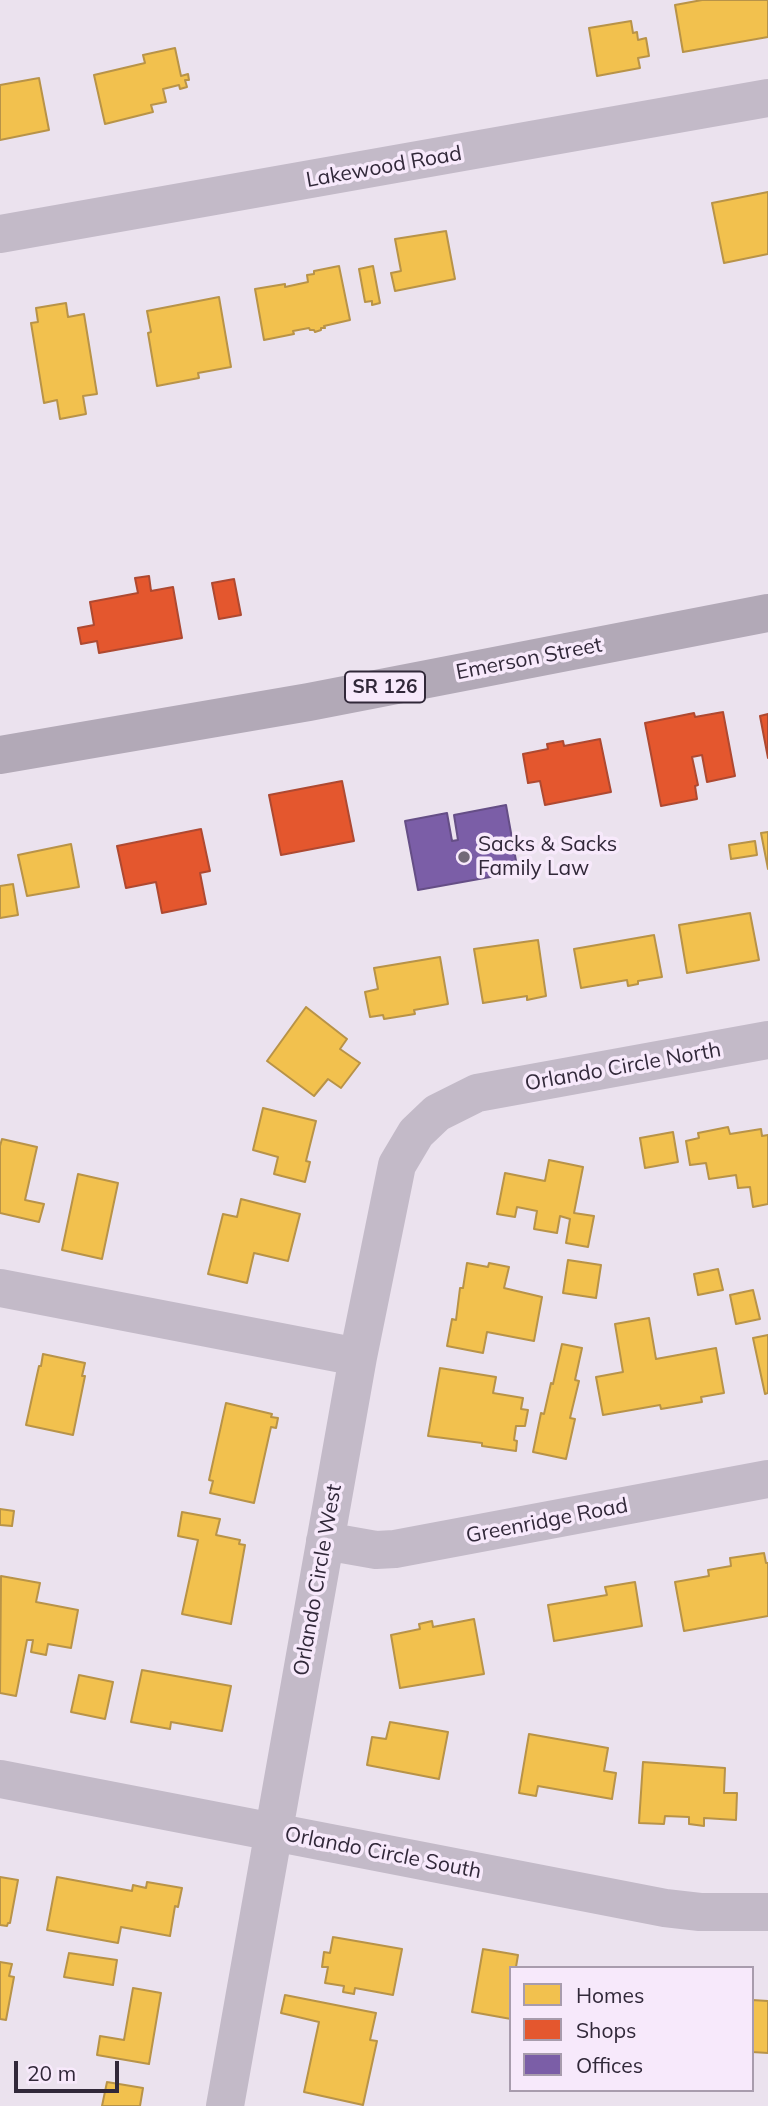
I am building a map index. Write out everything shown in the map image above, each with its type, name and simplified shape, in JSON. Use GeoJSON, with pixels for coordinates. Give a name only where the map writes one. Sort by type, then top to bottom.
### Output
{"type":"FeatureCollection","features":[{"type":"Feature","properties":{"kind":"main road","name":"Emerson Street"},"geometry":{"type":"LineString","coordinates":[[0,755],[309,702],[768,613]]}},
{"type":"Feature","properties":{"kind":"street","name":"Lakewood Road"},"geometry":{"type":"LineString","coordinates":[[0,234],[768,98]]}},
{"type":"Feature","properties":{"kind":"street","name":"Orlando Circle North"},"geometry":{"type":"LineString","coordinates":[[477,1093],[768,1040]]}},
{"type":"Feature","properties":{"kind":"street","name":"Orlando Circle West"},"geometry":{"type":"LineString","coordinates":[[225,2106],[358,1357],[397,1165],[416,1133],[438,1113],[477,1093]]}},
{"type":"Feature","properties":{"kind":"street"},"geometry":{"type":"LineString","coordinates":[[0,1288],[358,1357]]}},
{"type":"Feature","properties":{"kind":"street","name":"Greenridge Road"},"geometry":{"type":"LineString","coordinates":[[325,1541],[376,1550],[395,1549],[768,1479]]}},
{"type":"Feature","properties":{"kind":"street","name":"Orlando Circle South"},"geometry":{"type":"LineString","coordinates":[[0,1779],[665,1908],[700,1912],[768,1912]]}},
{"type":"Feature","properties":{"kind":"building: Homes"},"geometry":{"type":"Polygon","coordinates":[[[702,0],[768,0],[768,37],[683,52],[675,5],[702,0]]]}},
{"type":"Feature","properties":{"kind":"building: Homes"},"geometry":{"type":"Polygon","coordinates":[[[631,21],[633,33],[637,32],[638,40],[646,38],[649,56],[638,58],[640,68],[597,76],[589,28],[631,21]]]}},
{"type":"Feature","properties":{"kind":"building: Homes"},"geometry":{"type":"Polygon","coordinates":[[[175,48],[181,76],[188,74],[189,80],[185,80],[187,87],[180,89],[179,85],[163,89],[166,102],[151,105],[153,112],[105,124],[94,75],[145,63],[143,55],[175,48]]]}},
{"type":"Feature","properties":{"kind":"building: Homes"},"geometry":{"type":"Polygon","coordinates":[[[39,78],[49,130],[0,140],[0,85],[39,78]]]}},
{"type":"Feature","properties":{"kind":"building: Homes"},"geometry":{"type":"Polygon","coordinates":[[[768,192],[768,254],[724,263],[712,203],[768,192]]]}},
{"type":"Feature","properties":{"kind":"building: Homes"},"geometry":{"type":"Polygon","coordinates":[[[446,231],[455,279],[395,291],[391,273],[401,271],[395,239],[446,231]]]}},
{"type":"Feature","properties":{"kind":"building: Homes"},"geometry":{"type":"Polygon","coordinates":[[[339,266],[350,320],[324,326],[325,328],[315,332],[309,328],[264,340],[255,289],[308,282],[307,275],[314,274],[314,271],[339,266]]]}},
{"type":"Feature","properties":{"kind":"building: Homes"},"geometry":{"type":"Polygon","coordinates":[[[373,266],[380,303],[372,305],[372,301],[365,302],[359,269],[373,266]]]}},
{"type":"Feature","properties":{"kind":"building: Homes"},"geometry":{"type":"Polygon","coordinates":[[[219,297],[231,367],[198,373],[199,378],[157,386],[147,311],[219,297]]]}},
{"type":"Feature","properties":{"kind":"building: Homes"},"geometry":{"type":"Polygon","coordinates":[[[66,303],[68,317],[84,314],[97,394],[83,396],[86,414],[60,419],[57,400],[44,403],[31,323],[38,322],[36,308],[66,303]]]}},
{"type":"Feature","properties":{"kind":"building: Homes"},"geometry":{"type":"Polygon","coordinates":[[[768,832],[768,869],[761,833],[768,832]]]}},
{"type":"Feature","properties":{"kind":"building: Homes"},"geometry":{"type":"Polygon","coordinates":[[[755,841],[757,855],[731,859],[729,845],[755,841]]]}},
{"type":"Feature","properties":{"kind":"building: Homes"},"geometry":{"type":"Polygon","coordinates":[[[71,844],[79,887],[27,896],[18,855],[71,844]]]}},
{"type":"Feature","properties":{"kind":"building: Homes"},"geometry":{"type":"Polygon","coordinates":[[[13,884],[18,915],[0,918],[0,886],[13,884]]]}},
{"type":"Feature","properties":{"kind":"building: Homes"},"geometry":{"type":"Polygon","coordinates":[[[750,913],[759,960],[687,973],[679,925],[750,913]]]}},
{"type":"Feature","properties":{"kind":"building: Homes"},"geometry":{"type":"Polygon","coordinates":[[[654,935],[662,977],[638,981],[638,984],[628,986],[627,980],[581,988],[574,949],[654,935]]]}},
{"type":"Feature","properties":{"kind":"building: Homes"},"geometry":{"type":"Polygon","coordinates":[[[538,940],[546,996],[483,1003],[474,949],[538,940]]]}},
{"type":"Feature","properties":{"kind":"building: Homes"},"geometry":{"type":"Polygon","coordinates":[[[440,957],[448,1004],[414,1010],[415,1014],[384,1019],[383,1015],[370,1017],[365,992],[378,989],[374,968],[440,957]]]}},
{"type":"Feature","properties":{"kind":"building: Homes"},"geometry":{"type":"Polygon","coordinates":[[[306,1007],[347,1039],[340,1049],[360,1063],[341,1088],[328,1079],[314,1096],[267,1061],[306,1007]]]}},
{"type":"Feature","properties":{"kind":"building: Homes"},"geometry":{"type":"Polygon","coordinates":[[[263,1108],[316,1121],[306,1161],[310,1162],[305,1182],[274,1174],[278,1157],[253,1150],[263,1108]]]}},
{"type":"Feature","properties":{"kind":"building: Homes"},"geometry":{"type":"Polygon","coordinates":[[[728,1127],[730,1134],[761,1129],[762,1136],[768,1135],[768,1204],[753,1207],[750,1187],[738,1188],[736,1175],[709,1179],[706,1163],[690,1165],[686,1141],[699,1138],[698,1133],[728,1127]]]}},
{"type":"Feature","properties":{"kind":"building: Homes"},"geometry":{"type":"Polygon","coordinates":[[[673,1132],[678,1162],[645,1168],[640,1138],[673,1132]]]}},
{"type":"Feature","properties":{"kind":"building: Homes"},"geometry":{"type":"Polygon","coordinates":[[[2,1139],[37,1147],[25,1200],[44,1204],[39,1222],[0,1213],[2,1139]]]}},
{"type":"Feature","properties":{"kind":"building: Homes"},"geometry":{"type":"Polygon","coordinates":[[[549,1160],[583,1167],[574,1213],[594,1216],[588,1247],[566,1243],[570,1219],[560,1216],[557,1233],[534,1229],[537,1211],[517,1207],[515,1217],[497,1214],[505,1173],[545,1181],[549,1160]]]}},
{"type":"Feature","properties":{"kind":"building: Homes"},"geometry":{"type":"Polygon","coordinates":[[[78,1174],[118,1183],[102,1259],[62,1250],[78,1174]]]}},
{"type":"Feature","properties":{"kind":"building: Homes"},"geometry":{"type":"Polygon","coordinates":[[[241,1199],[300,1214],[288,1261],[254,1253],[247,1283],[208,1274],[223,1214],[237,1217],[241,1199]]]}},
{"type":"Feature","properties":{"kind":"building: Homes"},"geometry":{"type":"Polygon","coordinates":[[[568,1260],[601,1265],[596,1298],[563,1293],[568,1260]]]}},
{"type":"Feature","properties":{"kind":"building: Homes"},"geometry":{"type":"Polygon","coordinates":[[[467,1263],[509,1267],[504,1288],[542,1297],[534,1341],[487,1332],[483,1353],[447,1346],[452,1319],[456,1320],[460,1288],[463,1288],[467,1263]]]}},
{"type":"Feature","properties":{"kind":"building: Homes"},"geometry":{"type":"Polygon","coordinates":[[[718,1269],[723,1290],[698,1295],[694,1274],[718,1269]]]}},
{"type":"Feature","properties":{"kind":"building: Homes"},"geometry":{"type":"Polygon","coordinates":[[[753,1290],[760,1319],[736,1324],[730,1295],[753,1290]]]}},
{"type":"Feature","properties":{"kind":"building: Homes"},"geometry":{"type":"Polygon","coordinates":[[[649,1318],[656,1359],[716,1348],[724,1393],[701,1397],[702,1402],[661,1409],[660,1405],[603,1415],[596,1377],[623,1372],[615,1324],[649,1318]]]}},
{"type":"Feature","properties":{"kind":"building: Homes"},"geometry":{"type":"Polygon","coordinates":[[[768,1335],[768,1393],[765,1394],[753,1338],[768,1335]]]}},
{"type":"Feature","properties":{"kind":"building: Homes"},"geometry":{"type":"Polygon","coordinates":[[[562,1344],[582,1348],[575,1380],[579,1381],[570,1418],[575,1419],[566,1459],[533,1452],[541,1413],[544,1414],[562,1344]]]}},
{"type":"Feature","properties":{"kind":"building: Homes"},"geometry":{"type":"Polygon","coordinates":[[[43,1354],[85,1363],[82,1376],[85,1376],[73,1435],[26,1425],[43,1354]]]}},
{"type":"Feature","properties":{"kind":"building: Homes"},"geometry":{"type":"Polygon","coordinates":[[[440,1368],[496,1377],[493,1393],[523,1398],[521,1409],[528,1410],[525,1426],[516,1426],[516,1451],[482,1446],[482,1443],[428,1436],[440,1368]]]}},
{"type":"Feature","properties":{"kind":"building: Homes"},"geometry":{"type":"Polygon","coordinates":[[[226,1403],[272,1414],[271,1417],[278,1418],[276,1428],[271,1427],[254,1503],[210,1493],[213,1481],[209,1480],[226,1403]]]}},
{"type":"Feature","properties":{"kind":"building: Homes"},"geometry":{"type":"Polygon","coordinates":[[[0,1509],[14,1511],[12,1526],[0,1525],[0,1509]]]}},
{"type":"Feature","properties":{"kind":"building: Homes"},"geometry":{"type":"Polygon","coordinates":[[[182,1512],[220,1519],[216,1535],[240,1540],[239,1544],[245,1545],[231,1624],[182,1614],[198,1540],[178,1536],[182,1512]]]}},
{"type":"Feature","properties":{"kind":"building: Homes"},"geometry":{"type":"Polygon","coordinates":[[[764,1553],[768,1563],[768,1616],[684,1631],[675,1582],[709,1576],[708,1570],[731,1566],[730,1558],[764,1553]]]}},
{"type":"Feature","properties":{"kind":"building: Homes"},"geometry":{"type":"Polygon","coordinates":[[[1,1576],[40,1583],[36,1602],[78,1610],[71,1648],[48,1644],[46,1655],[31,1652],[33,1640],[27,1640],[16,1696],[0,1693],[1,1576]]]}},
{"type":"Feature","properties":{"kind":"building: Homes"},"geometry":{"type":"Polygon","coordinates":[[[635,1582],[642,1626],[554,1641],[548,1605],[607,1595],[605,1587],[635,1582]]]}},
{"type":"Feature","properties":{"kind":"building: Homes"},"geometry":{"type":"Polygon","coordinates":[[[474,1619],[484,1674],[400,1688],[391,1635],[420,1629],[419,1624],[432,1621],[433,1627],[474,1619]]]}},
{"type":"Feature","properties":{"kind":"building: Homes"},"geometry":{"type":"Polygon","coordinates":[[[142,1670],[231,1686],[222,1731],[171,1722],[170,1729],[131,1722],[142,1670]]]}},
{"type":"Feature","properties":{"kind":"building: Homes"},"geometry":{"type":"Polygon","coordinates":[[[79,1675],[113,1682],[105,1719],[71,1712],[79,1675]]]}},
{"type":"Feature","properties":{"kind":"building: Homes"},"geometry":{"type":"Polygon","coordinates":[[[390,1722],[448,1732],[439,1779],[367,1765],[372,1737],[386,1739],[390,1722]]]}},
{"type":"Feature","properties":{"kind":"building: Homes"},"geometry":{"type":"Polygon","coordinates":[[[529,1734],[608,1748],[604,1771],[616,1773],[612,1799],[538,1786],[536,1796],[519,1793],[529,1734]]]}},
{"type":"Feature","properties":{"kind":"building: Homes"},"geometry":{"type":"Polygon","coordinates":[[[643,1762],[725,1768],[724,1793],[737,1793],[736,1820],[704,1818],[704,1826],[689,1824],[689,1817],[665,1816],[664,1824],[639,1823],[643,1762]]]}},
{"type":"Feature","properties":{"kind":"building: Homes"},"geometry":{"type":"Polygon","coordinates":[[[0,1877],[18,1880],[10,1923],[7,1926],[0,1925],[0,1877]]]}},
{"type":"Feature","properties":{"kind":"building: Homes"},"geometry":{"type":"Polygon","coordinates":[[[57,1877],[132,1891],[133,1885],[146,1888],[147,1882],[182,1888],[178,1907],[175,1906],[170,1936],[121,1927],[118,1943],[47,1930],[57,1877]]]}},
{"type":"Feature","properties":{"kind":"building: Homes"},"geometry":{"type":"Polygon","coordinates":[[[333,1937],[402,1949],[393,1995],[355,1988],[354,1994],[343,1992],[344,1986],[325,1983],[328,1967],[322,1967],[324,1952],[330,1953],[333,1937]]]}},
{"type":"Feature","properties":{"kind":"building: Homes"},"geometry":{"type":"Polygon","coordinates":[[[483,1949],[518,1955],[516,1966],[509,1966],[509,2019],[472,2012],[483,1949]]]}},
{"type":"Feature","properties":{"kind":"building: Homes"},"geometry":{"type":"Polygon","coordinates":[[[69,1953],[117,1960],[113,1985],[64,1977],[69,1953]]]}},
{"type":"Feature","properties":{"kind":"building: Homes"},"geometry":{"type":"Polygon","coordinates":[[[0,1962],[12,1964],[9,1976],[14,1977],[6,2020],[0,2019],[0,1962]]]}},
{"type":"Feature","properties":{"kind":"building: Homes"},"geometry":{"type":"Polygon","coordinates":[[[133,1988],[161,1993],[149,2064],[97,2055],[100,2036],[124,2040],[133,1988]]]}},
{"type":"Feature","properties":{"kind":"building: Homes"},"geometry":{"type":"Polygon","coordinates":[[[285,1995],[376,2013],[370,2040],[377,2041],[363,2105],[304,2092],[319,2022],[281,2013],[285,1995]]]}},
{"type":"Feature","properties":{"kind":"building: Homes"},"geometry":{"type":"Polygon","coordinates":[[[754,2000],[768,2001],[768,2053],[754,2052],[754,2000]]]}},
{"type":"Feature","properties":{"kind":"building: Homes"},"geometry":{"type":"Polygon","coordinates":[[[107,2082],[143,2088],[140,2106],[102,2106],[107,2082]]]}},
{"type":"Feature","properties":{"kind":"building: Shops"},"geometry":{"type":"Polygon","coordinates":[[[149,576],[151,591],[173,587],[182,638],[99,653],[97,641],[81,644],[78,628],[94,625],[90,602],[138,593],[135,578],[149,576]]]}},
{"type":"Feature","properties":{"kind":"building: Shops"},"geometry":{"type":"Polygon","coordinates":[[[234,579],[241,615],[219,619],[212,583],[234,579]]]}},
{"type":"Feature","properties":{"kind":"building: Shops"},"geometry":{"type":"Polygon","coordinates":[[[723,712],[735,776],[707,782],[702,755],[692,757],[698,785],[695,786],[697,799],[661,806],[645,723],[694,713],[695,717],[723,712]]]}},
{"type":"Feature","properties":{"kind":"building: Shops"},"geometry":{"type":"Polygon","coordinates":[[[768,714],[768,758],[760,716],[768,714]]]}},
{"type":"Feature","properties":{"kind":"building: Shops"},"geometry":{"type":"Polygon","coordinates":[[[600,739],[611,792],[545,805],[540,781],[528,783],[523,754],[548,749],[547,744],[563,741],[564,746],[600,739]]]}},
{"type":"Feature","properties":{"kind":"building: Shops"},"geometry":{"type":"Polygon","coordinates":[[[342,781],[354,841],[281,855],[269,795],[342,781]]]}},
{"type":"Feature","properties":{"kind":"building: Shops"},"geometry":{"type":"Polygon","coordinates":[[[201,829],[210,871],[200,873],[206,904],[162,913],[156,882],[126,888],[117,846],[201,829]]]}},
{"type":"Feature","properties":{"kind":"building: Offices","name":"Sacks & Sacks Family Law"},"geometry":{"type":"Polygon","coordinates":[[[506,805],[518,872],[418,890],[405,821],[447,813],[452,841],[458,840],[454,815],[506,805]]]}},
{"type":"Feature","properties":{"kind":"place","name":"Sacks & Sacks Family Law"},"geometry":{"type":"Point","coordinates":[464,857]}}]}
